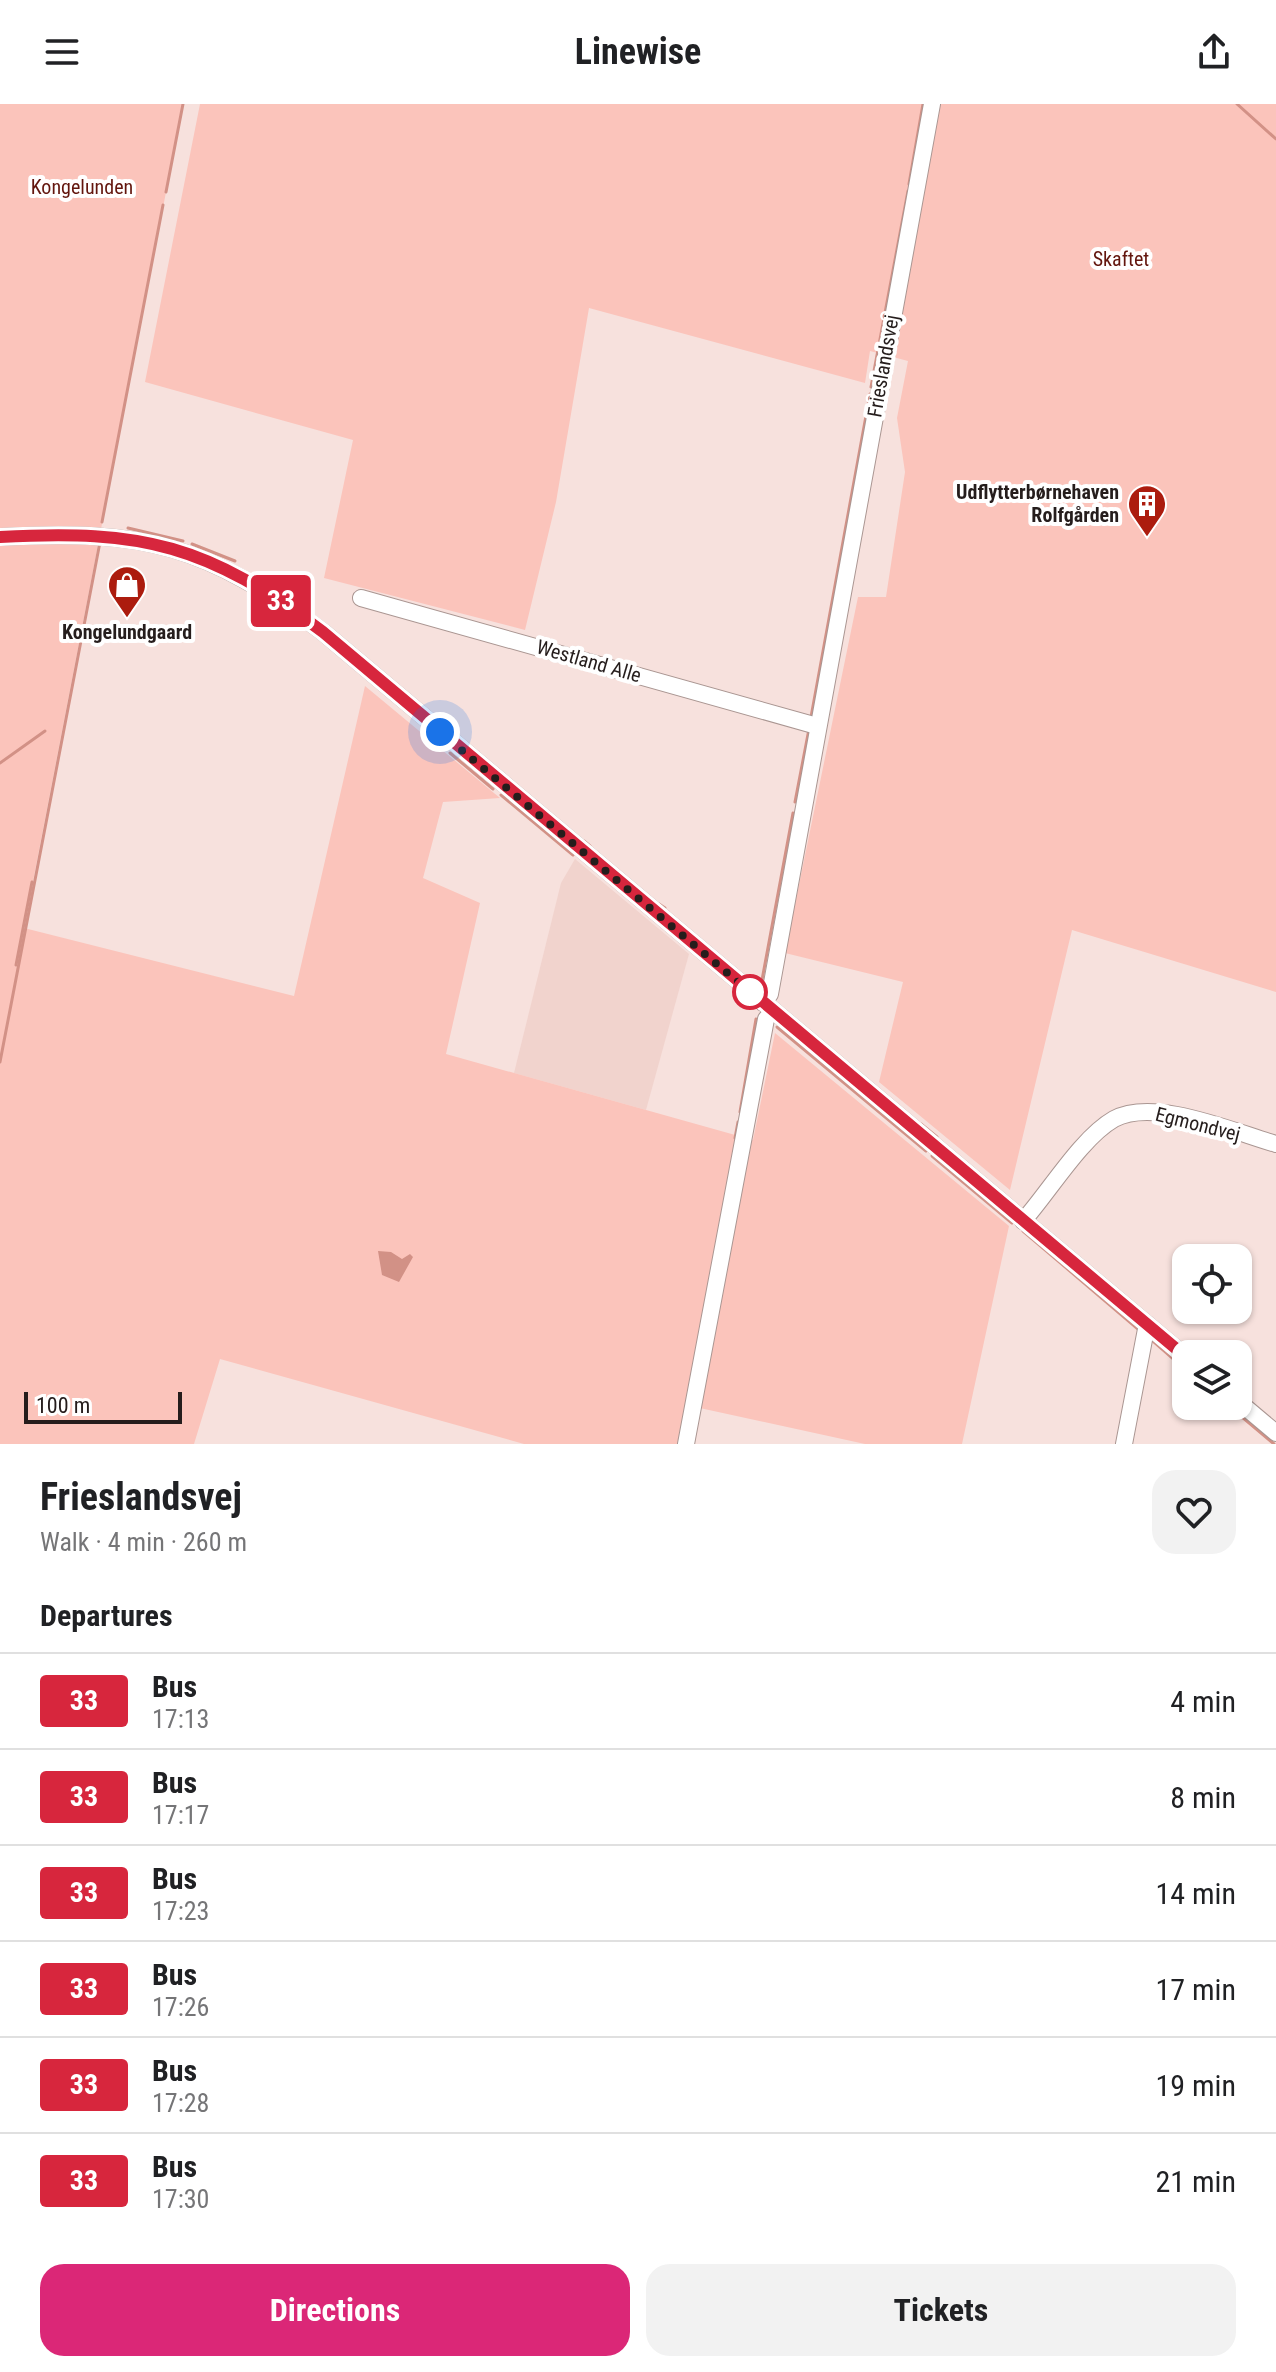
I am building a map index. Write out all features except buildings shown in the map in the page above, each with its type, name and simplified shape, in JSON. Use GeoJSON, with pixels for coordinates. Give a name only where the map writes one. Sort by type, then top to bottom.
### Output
{"type":"FeatureCollection","features":[{"type":"Feature","properties":{"kind":"street","name":"Frieslandsvej"},"geometry":{"type":"LineString","coordinates":[[686,1444],[932,104]]}},
{"type":"Feature","properties":{"kind":"street"},"geometry":{"type":"LineString","coordinates":[[0,537],[69,533],[157,543],[240,575],[323,632],[1172,1345]]}},
{"type":"Feature","properties":{"kind":"street","name":"Westland Alle"},"geometry":{"type":"LineString","coordinates":[[361,598],[817,726]]}},
{"type":"Feature","properties":{"kind":"street","name":"Egmondvej"},"geometry":{"type":"LineString","coordinates":[[1023,1221],[1095,1135],[1127,1113],[1167,1113],[1276,1144]]}},
{"type":"Feature","properties":{"kind":"street"},"geometry":{"type":"LineString","coordinates":[[1124,1444],[1147,1324]]}},
{"type":"Feature","properties":{"kind":"street"},"geometry":{"type":"LineString","coordinates":[[1252,1413],[1276,1433]]}},
{"type":"Feature","properties":{"kind":"shaded area"},"geometry":{"type":"Polygon","coordinates":[[[575,859],[689,954],[646,1110],[514,1073],[561,883],[575,859]]]}},
{"type":"Feature","properties":{"kind":"shaded area"},"geometry":{"type":"Polygon","coordinates":[[[378,1251],[391,1252],[402,1259],[410,1254],[413,1257],[399,1282],[382,1275],[378,1251]]]}},
{"type":"Feature","properties":{"kind":"green space","name":"Kongelunden"},"geometry":{"type":"Polygon","coordinates":[[[0,104],[183,104],[24,928],[294,996],[365,686],[500,798],[443,802],[423,878],[480,903],[446,1054],[753,1140],[775,1033],[1009,1226],[962,1444],[865,1444],[686,1405],[677,1444],[524,1444],[220,1359],[194,1444],[0,1444],[0,104]]]}},
{"type":"Feature","properties":{"kind":"green space","name":"Skaftet"},"geometry":{"type":"Polygon","coordinates":[[[200,104],[1276,104],[1276,992],[1072,930],[1010,1190],[879,1082],[903,982],[785,953],[858,597],[886,597],[905,472],[897,418],[908,361],[870,351],[865,383],[589,308],[556,502],[525,630],[324,578],[353,440],[145,382],[200,104]]]}},
{"type":"Feature","properties":{"kind":"waterway"},"geometry":{"type":"LineString","coordinates":[[166,192],[183,104]]}},
{"type":"Feature","properties":{"kind":"waterway"},"geometry":{"type":"LineString","coordinates":[[909,184],[923,104]]}},
{"type":"Feature","properties":{"kind":"waterway"},"geometry":{"type":"LineString","coordinates":[[1237,104],[1276,139]]}},
{"type":"Feature","properties":{"kind":"waterway"},"geometry":{"type":"LineString","coordinates":[[871,387],[908,191]]}},
{"type":"Feature","properties":{"kind":"waterway"},"geometry":{"type":"LineString","coordinates":[[102,522],[163,205]]}},
{"type":"Feature","properties":{"kind":"waterway"},"geometry":{"type":"LineString","coordinates":[[811,717],[870,394]]}},
{"type":"Feature","properties":{"kind":"waterway"},"geometry":{"type":"LineString","coordinates":[[128,528],[183,541]]}},
{"type":"Feature","properties":{"kind":"waterway"},"geometry":{"type":"LineString","coordinates":[[0,1062],[100,542]]}},
{"type":"Feature","properties":{"kind":"waterway"},"geometry":{"type":"LineString","coordinates":[[192,544],[235,561]]}},
{"type":"Feature","properties":{"kind":"waterway"},"geometry":{"type":"LineString","coordinates":[[795,802],[809,729]]}},
{"type":"Feature","properties":{"kind":"waterway"},"geometry":{"type":"LineString","coordinates":[[0,763],[45,731]]}},
{"type":"Feature","properties":{"kind":"waterway"},"geometry":{"type":"LineString","coordinates":[[450,753],[493,789]]}},
{"type":"Feature","properties":{"kind":"waterway"},"geometry":{"type":"LineString","coordinates":[[501,795],[573,855]]}},
{"type":"Feature","properties":{"kind":"waterway"},"geometry":{"type":"LineString","coordinates":[[762,980],[793,813]]}},
{"type":"Feature","properties":{"kind":"waterway"},"geometry":{"type":"LineString","coordinates":[[584,841],[590,846]]}},
{"type":"Feature","properties":{"kind":"waterway"},"geometry":{"type":"LineString","coordinates":[[16,965],[32,882]]}},
{"type":"Feature","properties":{"kind":"waterway"},"geometry":{"type":"LineString","coordinates":[[659,904],[665,908]]}},
{"type":"Feature","properties":{"kind":"waterway"},"geometry":{"type":"LineString","coordinates":[[740,1112],[756,1019]]}},
{"type":"Feature","properties":{"kind":"waterway"},"geometry":{"type":"LineString","coordinates":[[777,1027],[926,1151]]}},
{"type":"Feature","properties":{"kind":"waterway"},"geometry":{"type":"LineString","coordinates":[[735,1138],[738,1122]]}},
{"type":"Feature","properties":{"kind":"waterway"},"geometry":{"type":"LineString","coordinates":[[921,1124],[937,1137]]}},
{"type":"Feature","properties":{"kind":"waterway"},"geometry":{"type":"LineString","coordinates":[[932,1156],[1012,1223]]}},
{"type":"Feature","properties":{"kind":"waterway"},"geometry":{"type":"LineString","coordinates":[[1023,1231],[1138,1329]]}},
{"type":"Feature","properties":{"kind":"waterway"},"geometry":{"type":"LineString","coordinates":[[1153,1341],[1172,1358]]}},
{"type":"Feature","properties":{"kind":"waterway"},"geometry":{"type":"LineString","coordinates":[[1246,1420],[1274,1444]]}},
{"type":"Feature","properties":{"kind":"bus line","name":"33"},"geometry":{"type":"LineString","coordinates":[[0,537],[69,533],[157,543],[240,575],[276,597],[323,632],[1172,1345]]}},
{"type":"Feature","properties":{"kind":"place","name":"Udflytterbørnehaven Rolfgården"},"geometry":{"type":"Point","coordinates":[1147,538]}},
{"type":"Feature","properties":{"kind":"place","name":"Kongelundgaard"},"geometry":{"type":"Point","coordinates":[127,619]}},
{"type":"Feature","properties":{"kind":"route"},"geometry":{"type":"LineString","coordinates":[[440,732],[750,992]]}}]}
